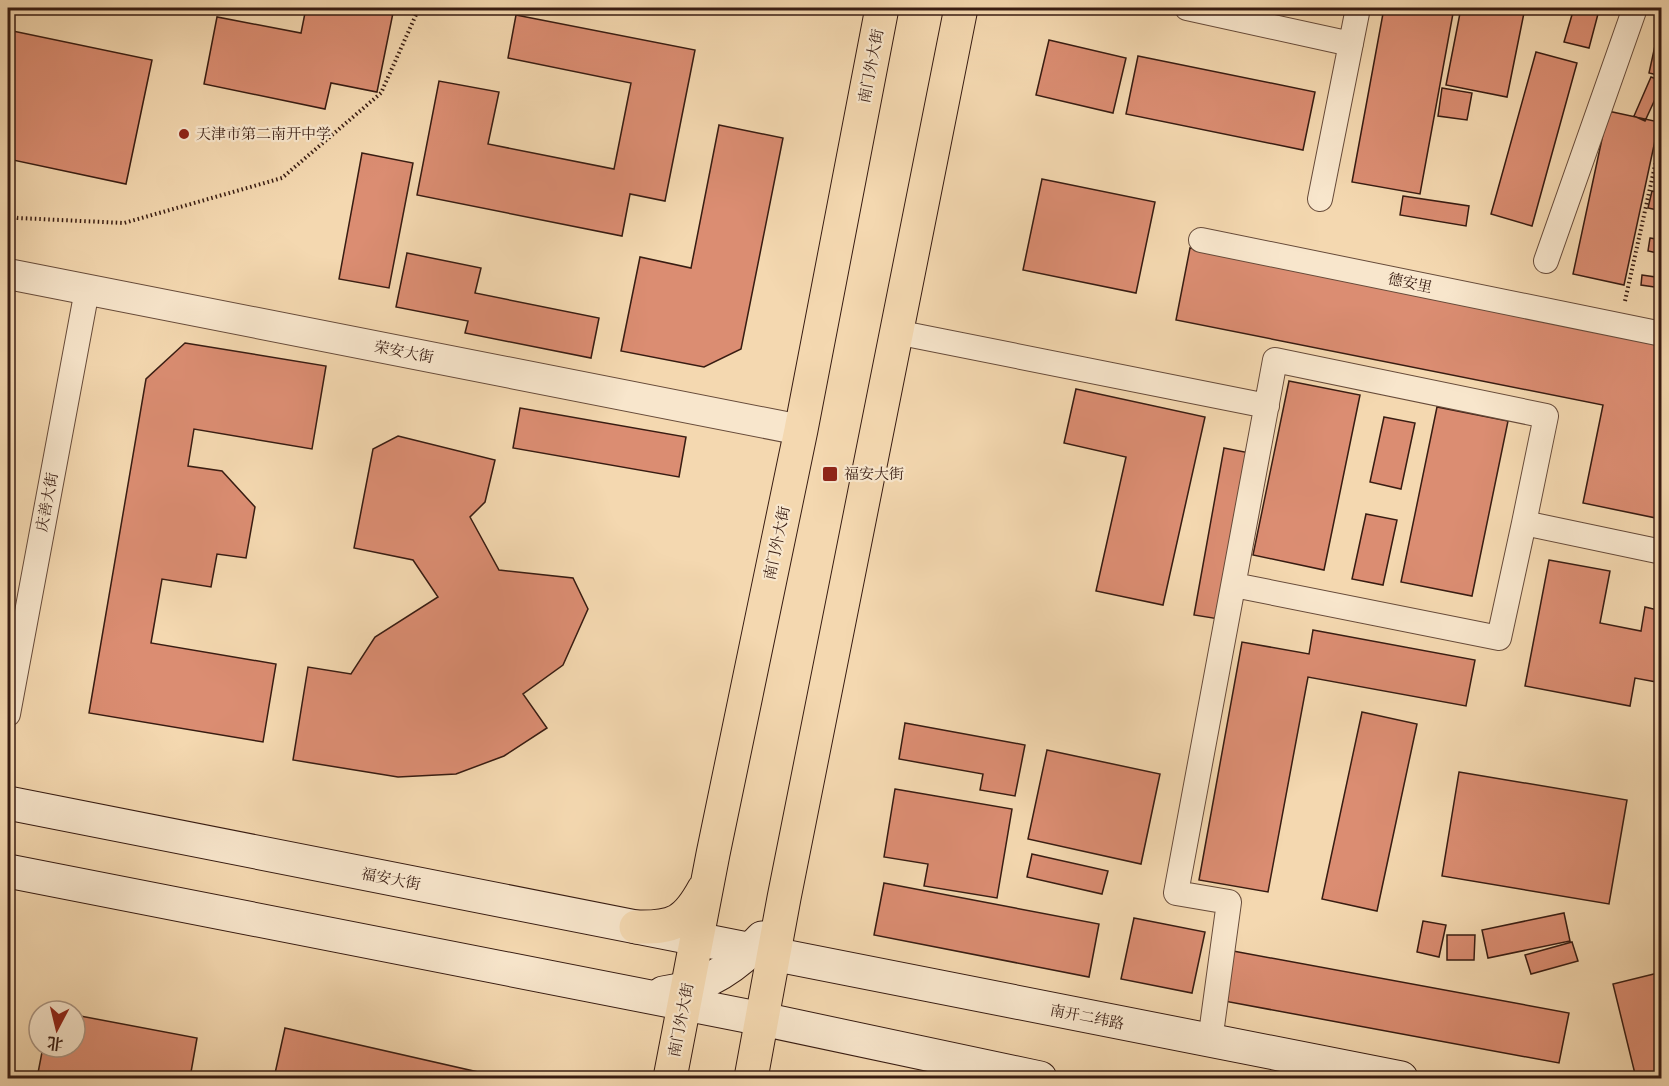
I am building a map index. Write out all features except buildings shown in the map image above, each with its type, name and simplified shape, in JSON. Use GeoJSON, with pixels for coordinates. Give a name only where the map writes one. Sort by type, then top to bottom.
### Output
{"type":"FeatureCollection","features":[{"type":"Feature","properties":{"kind":"main road","name":"南门外大街"},"geometry":{"type":"LineString","coordinates":[[670,1078],[696,939],[801,429],[882,8]]}},
{"type":"Feature","properties":{"kind":"main road"},"geometry":{"type":"LineString","coordinates":[[751,1078],[762,1019],[762,952],[784,898],[961,8]]}},
{"type":"Feature","properties":{"kind":"main road","name":"福安大街"},"geometry":{"type":"LineString","coordinates":[[8,802],[762,952]]}},
{"type":"Feature","properties":{"kind":"main road"},"geometry":{"type":"LineString","coordinates":[[8,871],[625,993],[660,993],[685,997],[762,1019],[1040,1078]]}},
{"type":"Feature","properties":{"kind":"main road"},"geometry":{"type":"LineString","coordinates":[[636,927],[657,928],[677,923],[693,910],[707,885]]}},
{"type":"Feature","properties":{"kind":"main road"},"geometry":{"type":"LineString","coordinates":[[685,997],[713,978],[762,952]]}},
{"type":"Feature","properties":{"kind":"main road","name":"南开二纬路"},"geometry":{"type":"LineString","coordinates":[[762,952],[1401,1078]]}},
{"type":"Feature","properties":{"kind":"street"},"geometry":{"type":"LineString","coordinates":[[1187,8],[1351,44]]}},
{"type":"Feature","properties":{"kind":"street"},"geometry":{"type":"LineString","coordinates":[[1320,199],[1358,8]]}},
{"type":"Feature","properties":{"kind":"street"},"geometry":{"type":"LineString","coordinates":[[1546,261],[1635,8]]}},
{"type":"Feature","properties":{"kind":"street","name":"德安里"},"geometry":{"type":"LineString","coordinates":[[1201,240],[1662,334]]}},
{"type":"Feature","properties":{"kind":"street","name":"荣安大街"},"geometry":{"type":"LineString","coordinates":[[8,274],[801,429]]}},
{"type":"Feature","properties":{"kind":"street","name":"庆善大街"},"geometry":{"type":"LineString","coordinates":[[8,714],[87,290]]}},
{"type":"Feature","properties":{"kind":"street"},"geometry":{"type":"LineString","coordinates":[[896,333],[1267,406]]}},
{"type":"Feature","properties":{"kind":"street"},"geometry":{"type":"LineString","coordinates":[[1210,1041],[1229,902],[1176,893],[1275,360],[1546,416],[1499,638],[1234,585]]}},
{"type":"Feature","properties":{"kind":"street"},"geometry":{"type":"LineString","coordinates":[[1524,523],[1662,552]]}},
{"type":"Feature","properties":{"kind":"path"},"geometry":{"type":"LineString","coordinates":[[268,8],[276,9]]}},
{"type":"Feature","properties":{"kind":"path"},"geometry":{"type":"LineString","coordinates":[[8,216],[124,223],[282,178],[381,93],[419,8]]}},
{"type":"Feature","properties":{"kind":"path"},"geometry":{"type":"LineString","coordinates":[[1619,326],[1662,134]]}},
{"type":"Feature","properties":{"kind":"place","name":"天津市第二南开中学"},"geometry":{"type":"Point","coordinates":[184,134]}},
{"type":"Feature","properties":{"kind":"place","name":"福安大街"},"geometry":{"type":"Point","coordinates":[830,474]}}]}
